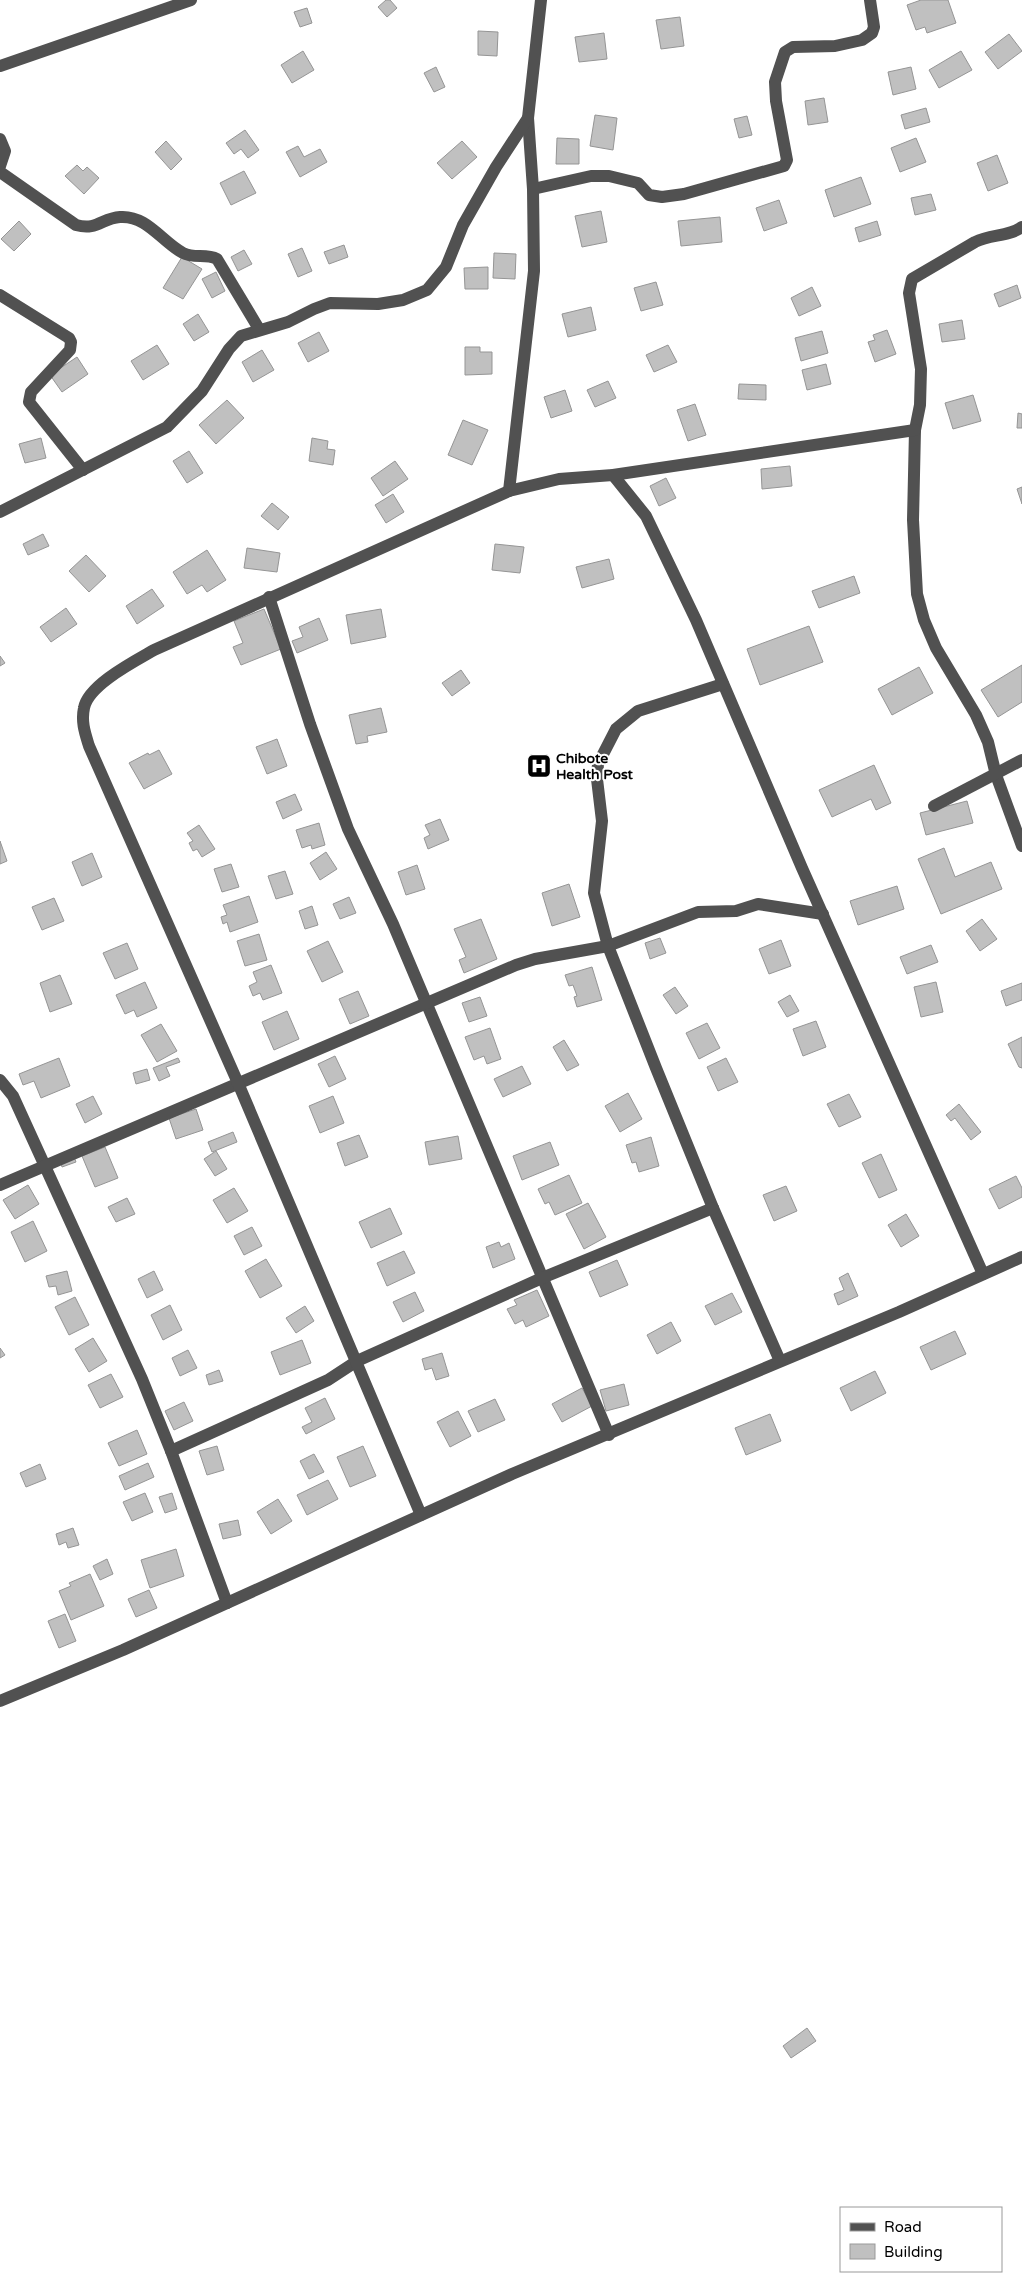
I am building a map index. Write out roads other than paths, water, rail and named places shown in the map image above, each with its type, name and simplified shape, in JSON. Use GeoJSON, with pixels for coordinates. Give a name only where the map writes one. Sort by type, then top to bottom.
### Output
{"type":"FeatureCollection","features":[{"type":"Feature","properties":{"kind":"street"},"geometry":{"type":"LineString","coordinates":[[0,66],[192,0]]}},
{"type":"Feature","properties":{"kind":"street"},"geometry":{"type":"LineString","coordinates":[[509,491],[534,270],[533,189],[528,118],[541,0]]}},
{"type":"Feature","properties":{"kind":"street"},"geometry":{"type":"LineString","coordinates":[[533,189],[591,176],[609,176],[638,182],[649,195],[662,197],[684,194],[784,166],[787,160],[776,101],[775,82],[785,52],[793,47],[835,46],[862,40],[872,33],[874,27],[870,0]]}},
{"type":"Feature","properties":{"kind":"street"},"geometry":{"type":"LineString","coordinates":[[0,512],[167,427],[209,382],[234,341],[241,336],[259,329],[288,322],[314,309],[330,304],[378,304],[403,300],[427,290],[446,267],[463,225],[496,167],[528,118]]}},
{"type":"Feature","properties":{"kind":"street"},"geometry":{"type":"LineString","coordinates":[[0,139],[5,151],[0,166]]}},
{"type":"Feature","properties":{"kind":"street"},"geometry":{"type":"LineString","coordinates":[[0,172],[76,225],[96,226],[120,216],[129,218],[140,221],[158,232],[184,254],[210,256],[217,259],[259,329]]}},
{"type":"Feature","properties":{"kind":"street"},"geometry":{"type":"LineString","coordinates":[[1022,227],[1012,234],[980,240],[912,279],[909,292],[921,369],[920,405],[915,430],[912,520],[917,594],[924,620],[936,648],[976,715],[988,742],[996,775],[1022,846]]}},
{"type":"Feature","properties":{"kind":"street"},"geometry":{"type":"LineString","coordinates":[[0,295],[69,338],[72,342],[70,350],[31,392],[29,402],[83,470]]}},
{"type":"Feature","properties":{"kind":"street"},"geometry":{"type":"LineString","coordinates":[[421,1515],[238,1084],[88,746],[82,725],[84,706],[98,687],[120,670],[154,650],[509,491],[558,479],[613,475],[915,430]]}},
{"type":"Feature","properties":{"kind":"street"},"geometry":{"type":"LineString","coordinates":[[613,475],[646,516],[696,620],[823,914],[983,1274]]}},
{"type":"Feature","properties":{"kind":"street"},"geometry":{"type":"LineString","coordinates":[[269,597],[338,805],[426,1003],[609,1435]]}},
{"type":"Feature","properties":{"kind":"street"},"geometry":{"type":"LineString","coordinates":[[723,684],[638,710],[616,729],[598,764],[597,779],[602,821],[593,886],[608,946],[713,1208],[780,1361]]}},
{"type":"Feature","properties":{"kind":"street"},"geometry":{"type":"LineString","coordinates":[[934,806],[1022,760]]}},
{"type":"Feature","properties":{"kind":"street"},"geometry":{"type":"LineString","coordinates":[[0,1185],[45,1164],[238,1084],[495,972],[535,959],[608,946],[698,912],[727,912],[758,904],[823,914]]}},
{"type":"Feature","properties":{"kind":"street"},"geometry":{"type":"LineString","coordinates":[[0,1080],[13,1096],[120,1326],[171,1451],[227,1603]]}},
{"type":"Feature","properties":{"kind":"street"},"geometry":{"type":"LineString","coordinates":[[171,1451],[328,1380],[357,1361],[542,1278],[713,1208]]}},
{"type":"Feature","properties":{"kind":"street"},"geometry":{"type":"LineString","coordinates":[[0,1701],[123,1650],[421,1515],[899,1312],[1022,1257]]}},
{"type":"Feature","properties":{"kind":"place","name":"Chibote Health Post"},"geometry":{"type":"Point","coordinates":[539,766]}}]}
